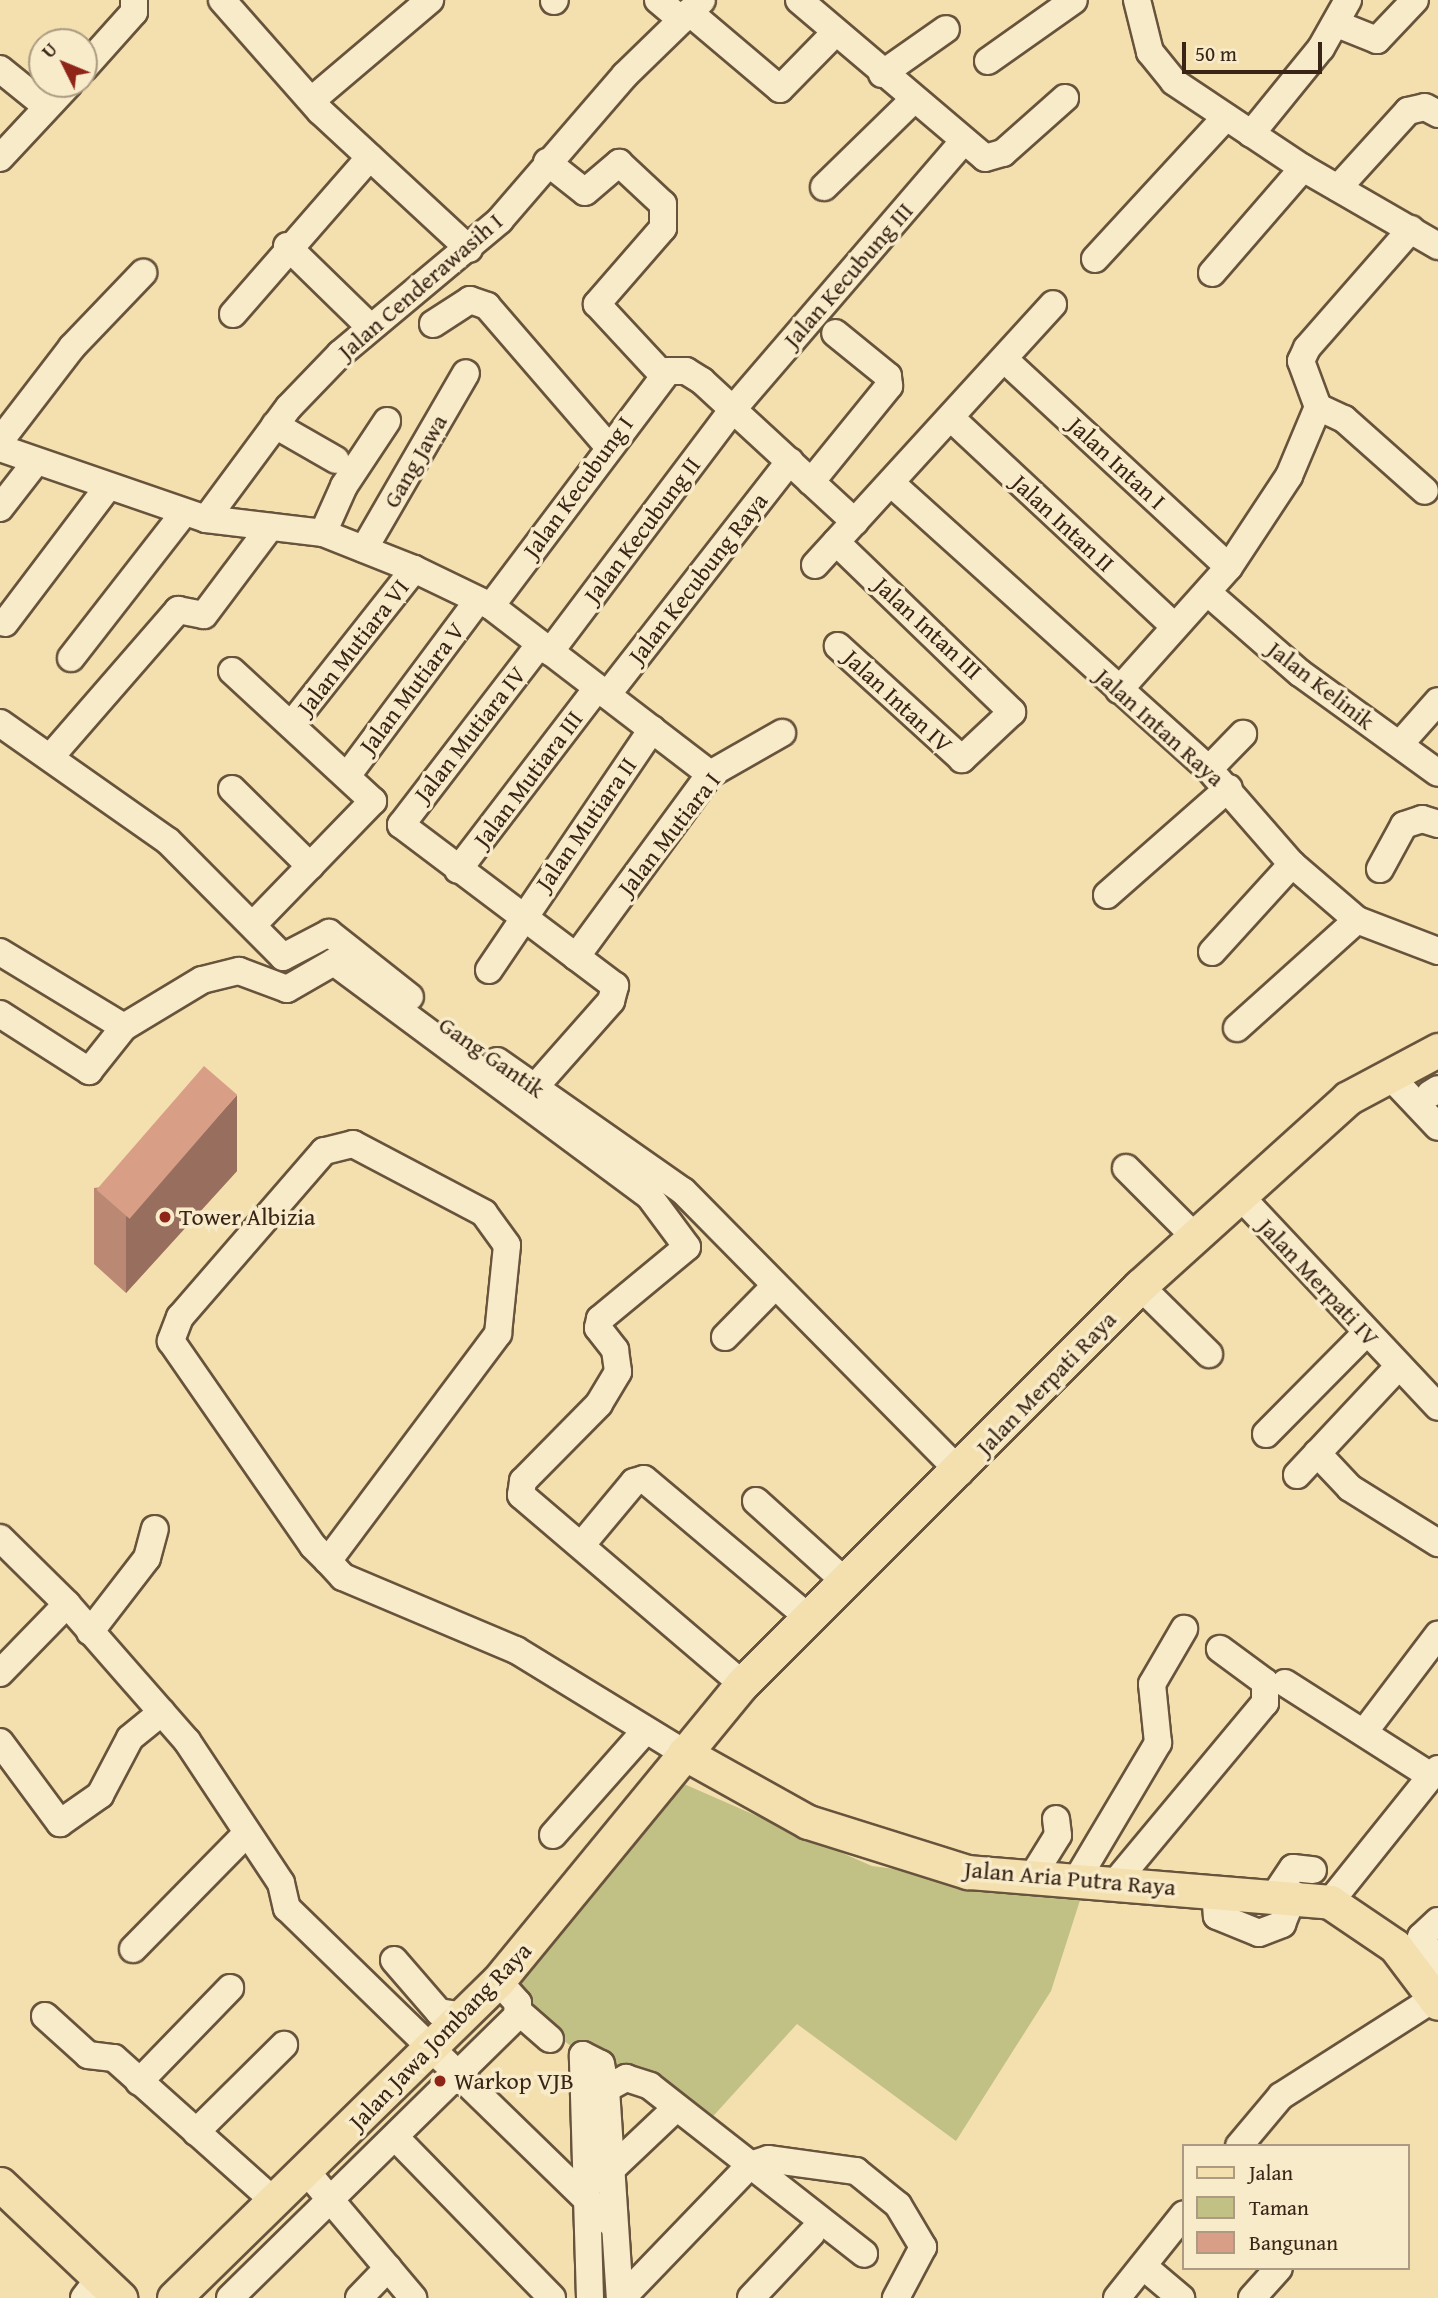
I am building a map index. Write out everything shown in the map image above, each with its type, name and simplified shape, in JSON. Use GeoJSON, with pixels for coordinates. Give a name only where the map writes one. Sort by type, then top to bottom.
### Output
{"type":"FeatureCollection","features":[{"type":"Feature","properties":{"kind":"main road","name":"Jalan Merpati Raya"},"geometry":{"type":"LineString","coordinates":[[684,1753],[742,1685],[960,1472],[1140,1286],[1326,1116],[1389,1075],[1438,1050]]}},
{"type":"Feature","properties":{"kind":"main road","name":"Jalan Aria Putra Raya"},"geometry":{"type":"LineString","coordinates":[[684,1753],[808,1822],[889,1852],[968,1872],[1215,1890],[1294,1886],[1330,1902],[1383,1935],[1435,1986]]}},
{"type":"Feature","properties":{"kind":"main road","name":"Jalan Jawa Jombang Raya"},"geometry":{"type":"LineString","coordinates":[[185,2296],[307,2172],[449,2065],[463,2016],[498,1981],[684,1753]]}},
{"type":"Feature","properties":{"kind":"main road"},"geometry":{"type":"LineString","coordinates":[[5,2198],[105,2293]]}},
{"type":"Feature","properties":{"kind":"street"},"geometry":{"type":"LineString","coordinates":[[98,52],[134,12],[134,0]]}},
{"type":"Feature","properties":{"kind":"street"},"geometry":{"type":"LineString","coordinates":[[222,0],[312,100],[469,249]]}},
{"type":"Feature","properties":{"kind":"street"},"geometry":{"type":"LineString","coordinates":[[312,100],[430,0]]}},
{"type":"Feature","properties":{"kind":"street"},"geometry":{"type":"LineString","coordinates":[[657,0],[691,11],[780,89],[827,41]]}},
{"type":"Feature","properties":{"kind":"street"},"geometry":{"type":"LineString","coordinates":[[799,0],[912,101],[985,158],[997,157],[1065,99]]}},
{"type":"Feature","properties":{"kind":"street"},"geometry":{"type":"LineString","coordinates":[[988,61],[1074,0]]}},
{"type":"Feature","properties":{"kind":"street"},"geometry":{"type":"LineString","coordinates":[[1137,0],[1156,62],[1226,117],[1303,168],[1438,246]]}},
{"type":"Feature","properties":{"kind":"street"},"geometry":{"type":"LineString","coordinates":[[1251,134],[1337,24],[1348,0]]}},
{"type":"Feature","properties":{"kind":"street"},"geometry":{"type":"LineString","coordinates":[[1337,24],[1377,40],[1415,0]]}},
{"type":"Feature","properties":{"kind":"street","name":"Jalan Cenderawasih I"},"geometry":{"type":"LineString","coordinates":[[71,658],[275,425],[369,325],[469,249],[547,162],[691,11]]}},
{"type":"Feature","properties":{"kind":"street"},"geometry":{"type":"LineString","coordinates":[[882,74],[946,29]]}},
{"type":"Feature","properties":{"kind":"street"},"geometry":{"type":"LineString","coordinates":[[0,69],[47,107]]}},
{"type":"Feature","properties":{"kind":"street"},"geometry":{"type":"LineString","coordinates":[[0,158],[56,98]]}},
{"type":"Feature","properties":{"kind":"street"},"geometry":{"type":"LineString","coordinates":[[824,187],[912,101]]}},
{"type":"Feature","properties":{"kind":"street"},"geometry":{"type":"LineString","coordinates":[[1338,188],[1408,111],[1432,111]]}},
{"type":"Feature","properties":{"kind":"street"},"geometry":{"type":"LineString","coordinates":[[1095,259],[1226,117]]}},
{"type":"Feature","properties":{"kind":"street","name":"Jalan Kecubung III"},"geometry":{"type":"LineString","coordinates":[[734,408],[963,142]]}},
{"type":"Feature","properties":{"kind":"street"},"geometry":{"type":"LineString","coordinates":[[233,314],[287,246],[370,157]]}},
{"type":"Feature","properties":{"kind":"street"},"geometry":{"type":"LineString","coordinates":[[547,162],[585,192],[619,163],[663,204],[663,228],[597,304],[665,372],[687,371],[734,408],[855,522]]}},
{"type":"Feature","properties":{"kind":"street"},"geometry":{"type":"LineString","coordinates":[[1212,273],[1303,168]]}},
{"type":"Feature","properties":{"kind":"street"},"geometry":{"type":"LineString","coordinates":[[1119,690],[1229,567],[1289,476],[1318,407],[1301,361],[1307,348],[1411,229]]}},
{"type":"Feature","properties":{"kind":"street"},"geometry":{"type":"LineString","coordinates":[[287,246],[369,325]]}},
{"type":"Feature","properties":{"kind":"street"},"geometry":{"type":"LineString","coordinates":[[0,440],[72,347],[143,272]]}},
{"type":"Feature","properties":{"kind":"street"},"geometry":{"type":"LineString","coordinates":[[433,324],[470,300],[487,306],[608,446]]}},
{"type":"Feature","properties":{"kind":"street"},"geometry":{"type":"LineString","coordinates":[[815,565],[1053,304]]}},
{"type":"Feature","properties":{"kind":"street"},"geometry":{"type":"LineString","coordinates":[[811,482],[889,386],[888,376],[835,333]]}},
{"type":"Feature","properties":{"kind":"street","name":"Jalan Intan I"},"geometry":{"type":"LineString","coordinates":[[1004,359],[1229,567]]}},
{"type":"Feature","properties":{"kind":"street","name":"Jalan Kecubung I"},"geometry":{"type":"LineString","coordinates":[[484,603],[665,372]]}},
{"type":"Feature","properties":{"kind":"street","name":"Gang Jawa"},"geometry":{"type":"LineString","coordinates":[[364,549],[466,373]]}},
{"type":"Feature","properties":{"kind":"street"},"geometry":{"type":"LineString","coordinates":[[1318,407],[1344,419],[1425,491]]}},
{"type":"Feature","properties":{"kind":"street","name":"Jalan Kecubung II"},"geometry":{"type":"LineString","coordinates":[[545,648],[734,408]]}},
{"type":"Feature","properties":{"kind":"street","name":"Jalan Intan II"},"geometry":{"type":"LineString","coordinates":[[951,418],[1175,627]]}},
{"type":"Feature","properties":{"kind":"street"},"geometry":{"type":"LineString","coordinates":[[323,533],[344,486],[387,421]]}},
{"type":"Feature","properties":{"kind":"street"},"geometry":{"type":"LineString","coordinates":[[275,425],[336,460]]}},
{"type":"Feature","properties":{"kind":"street"},"geometry":{"type":"LineString","coordinates":[[0,448],[35,463],[195,516],[323,533],[414,569],[484,603],[710,774]]}},
{"type":"Feature","properties":{"kind":"street","name":"Jalan Kecubung Raya"},"geometry":{"type":"LineString","coordinates":[[602,692],[790,461]]}},
{"type":"Feature","properties":{"kind":"street"},"geometry":{"type":"LineString","coordinates":[[0,509],[35,463]]}},
{"type":"Feature","properties":{"kind":"street","name":"Jalan Intan Raya"},"geometry":{"type":"LineString","coordinates":[[891,483],[1209,769],[1229,788],[1292,864],[1357,920],[1438,951]]}},
{"type":"Feature","properties":{"kind":"street"},"geometry":{"type":"LineString","coordinates":[[5,623],[108,487]]}},
{"type":"Feature","properties":{"kind":"street"},"geometry":{"type":"LineString","coordinates":[[53,754],[178,610],[198,617],[270,527]]}},
{"type":"Feature","properties":{"kind":"street","name":"Jalan Intan III"},"geometry":{"type":"LineString","coordinates":[[836,542],[1010,704],[1009,717],[969,758],[958,757]]}},
{"type":"Feature","properties":{"kind":"street","name":"Jalan Mutiara VI"},"geometry":{"type":"LineString","coordinates":[[291,725],[414,569]]}},
{"type":"Feature","properties":{"kind":"street","name":"Jalan Kelinik"},"geometry":{"type":"LineString","coordinates":[[1207,592],[1300,673],[1438,773]]}},
{"type":"Feature","properties":{"kind":"street","name":"Jalan Mutiara V"},"geometry":{"type":"LineString","coordinates":[[346,776],[484,603]]}},
{"type":"Feature","properties":{"kind":"street","name":"Jalan Intan IV"},"geometry":{"type":"LineString","coordinates":[[838,646],[958,757]]}},
{"type":"Feature","properties":{"kind":"street","name":"Jalan Mutiara IV"},"geometry":{"type":"LineString","coordinates":[[458,870],[401,825],[545,648]]}},
{"type":"Feature","properties":{"kind":"street"},"geometry":{"type":"LineString","coordinates":[[232,671],[373,801],[253,925]]}},
{"type":"Feature","properties":{"kind":"street","name":"Jalan Mutiara III"},"geometry":{"type":"LineString","coordinates":[[458,870],[602,692]]}},
{"type":"Feature","properties":{"kind":"street"},"geometry":{"type":"LineString","coordinates":[[1399,744],[1438,701]]}},
{"type":"Feature","properties":{"kind":"street","name":"Gang Gantik"},"geometry":{"type":"LineString","coordinates":[[0,723],[53,754],[168,841],[286,958],[329,933],[535,1087],[683,1191],[774,1287],[960,1472]]}},
{"type":"Feature","properties":{"kind":"street","name":"Jalan Mutiara II"},"geometry":{"type":"LineString","coordinates":[[489,970],[520,919],[652,729]]}},
{"type":"Feature","properties":{"kind":"street","name":"Jalan Mutiara I"},"geometry":{"type":"LineString","coordinates":[[576,957],[710,774],[782,733]]}},
{"type":"Feature","properties":{"kind":"street"},"geometry":{"type":"LineString","coordinates":[[1209,769],[1243,734]]}},
{"type":"Feature","properties":{"kind":"street"},"geometry":{"type":"LineString","coordinates":[[1107,895],[1229,788]]}},
{"type":"Feature","properties":{"kind":"street"},"geometry":{"type":"LineString","coordinates":[[232,789],[310,866]]}},
{"type":"Feature","properties":{"kind":"street"},"geometry":{"type":"LineString","coordinates":[[1380,869],[1404,825],[1422,819],[1438,824]]}},
{"type":"Feature","properties":{"kind":"street"},"geometry":{"type":"LineString","coordinates":[[1212,952],[1292,864]]}},
{"type":"Feature","properties":{"kind":"street"},"geometry":{"type":"LineString","coordinates":[[458,870],[520,919],[615,986],[615,995],[535,1087]]}},
{"type":"Feature","properties":{"kind":"street"},"geometry":{"type":"LineString","coordinates":[[1237,1028],[1357,920]]}},
{"type":"Feature","properties":{"kind":"street"},"geometry":{"type":"LineString","coordinates":[[0,951],[124,1027]]}},
{"type":"Feature","properties":{"kind":"street"},"geometry":{"type":"LineString","coordinates":[[0,1014],[89,1071],[124,1027],[202,980],[239,971],[287,989],[334,962],[650,1197],[687,1247],[600,1319],[598,1328],[615,1350],[618,1372],[598,1404],[523,1481],[521,1495],[742,1685]]}},
{"type":"Feature","properties":{"kind":"street"},"geometry":{"type":"LineString","coordinates":[[1389,1075],[1438,1127]]}},
{"type":"Feature","properties":{"kind":"street"},"geometry":{"type":"LineString","coordinates":[[328,1561],[499,1335],[507,1245],[484,1213],[353,1144],[324,1151],[180,1317],[171,1341],[328,1561],[343,1577],[403,1606],[516,1650],[684,1753]]}},
{"type":"Feature","properties":{"kind":"street"},"geometry":{"type":"LineString","coordinates":[[1126,1168],[1195,1237]]}},
{"type":"Feature","properties":{"kind":"street","name":"Jalan Merpati IV"},"geometry":{"type":"LineString","coordinates":[[1240,1196],[1438,1407]]}},
{"type":"Feature","properties":{"kind":"street"},"geometry":{"type":"LineString","coordinates":[[1140,1286],[1209,1354]]}},
{"type":"Feature","properties":{"kind":"street"},"geometry":{"type":"LineString","coordinates":[[724,1337],[774,1287]]}},
{"type":"Feature","properties":{"kind":"street"},"geometry":{"type":"LineString","coordinates":[[1266,1434],[1366,1333]]}},
{"type":"Feature","properties":{"kind":"street"},"geometry":{"type":"LineString","coordinates":[[1297,1475],[1398,1367]]}},
{"type":"Feature","properties":{"kind":"street"},"geometry":{"type":"LineString","coordinates":[[1317,1453],[1350,1488],[1382,1510],[1405,1516],[1438,1543]]}},
{"type":"Feature","properties":{"kind":"street"},"geometry":{"type":"LineString","coordinates":[[584,1542],[634,1482],[644,1479],[810,1619]]}},
{"type":"Feature","properties":{"kind":"street"},"geometry":{"type":"LineString","coordinates":[[756,1501],[848,1584]]}},
{"type":"Feature","properties":{"kind":"street"},"geometry":{"type":"LineString","coordinates":[[90,1632],[147,1558],[155,1529]]}},
{"type":"Feature","properties":{"kind":"street"},"geometry":{"type":"LineString","coordinates":[[0,1538],[67,1604],[162,1712],[281,1883],[287,1908],[449,2065],[591,2187],[613,2219],[626,2297]]}},
{"type":"Feature","properties":{"kind":"street"},"geometry":{"type":"LineString","coordinates":[[0,1673],[67,1604]]}},
{"type":"Feature","properties":{"kind":"street"},"geometry":{"type":"LineString","coordinates":[[1076,1881],[1158,1744],[1152,1684],[1184,1629]]}},
{"type":"Feature","properties":{"kind":"street"},"geometry":{"type":"LineString","coordinates":[[1365,1731],[1438,1635]]}},
{"type":"Feature","properties":{"kind":"street"},"geometry":{"type":"LineString","coordinates":[[1114,1884],[1265,1703],[1265,1682],[1220,1649]]}},
{"type":"Feature","properties":{"kind":"street"},"geometry":{"type":"LineString","coordinates":[[1285,1683],[1434,1772],[1330,1902]]}},
{"type":"Feature","properties":{"kind":"street"},"geometry":{"type":"LineString","coordinates":[[0,1742],[61,1823],[100,1795],[130,1738],[162,1712]]}},
{"type":"Feature","properties":{"kind":"street"},"geometry":{"type":"LineString","coordinates":[[553,1835],[646,1730]]}},
{"type":"Feature","properties":{"kind":"street"},"geometry":{"type":"LineString","coordinates":[[1032,1877],[1058,1835],[1056,1819]]}},
{"type":"Feature","properties":{"kind":"street"},"geometry":{"type":"LineString","coordinates":[[132,1949],[246,1834]]}},
{"type":"Feature","properties":{"kind":"street"},"geometry":{"type":"LineString","coordinates":[[1241,2144],[1281,2096],[1435,1986],[1421,1938],[1438,1922]]}},
{"type":"Feature","properties":{"kind":"street"},"geometry":{"type":"LineString","coordinates":[[394,1960],[439,2012],[463,2016]]}},
{"type":"Feature","properties":{"kind":"street"},"geometry":{"type":"LineString","coordinates":[[498,1981],[519,2012],[550,2039]]}},
{"type":"Feature","properties":{"kind":"street"},"geometry":{"type":"LineString","coordinates":[[139,2082],[230,1988]]}},
{"type":"Feature","properties":{"kind":"street"},"geometry":{"type":"LineString","coordinates":[[230,2298],[397,2139],[449,2065],[519,2012]]}},
{"type":"Feature","properties":{"kind":"street"},"geometry":{"type":"LineString","coordinates":[[45,2017],[88,2055],[114,2058],[276,2203]]}},
{"type":"Feature","properties":{"kind":"street"},"geometry":{"type":"LineString","coordinates":[[196,2132],[284,2045]]}},
{"type":"Feature","properties":{"kind":"street"},"geometry":{"type":"LineString","coordinates":[[590,2298],[591,2187],[583,2055],[601,2064],[606,2089],[591,2187]]}},
{"type":"Feature","properties":{"kind":"street"},"geometry":{"type":"LineString","coordinates":[[606,2089],[634,2078],[864,2254]]}},
{"type":"Feature","properties":{"kind":"street"},"geometry":{"type":"LineString","coordinates":[[591,2187],[676,2109]]}},
{"type":"Feature","properties":{"kind":"street"},"geometry":{"type":"LineString","coordinates":[[397,2139],[552,2298]]}},
{"type":"Feature","properties":{"kind":"street"},"geometry":{"type":"LineString","coordinates":[[626,2297],[750,2165],[768,2159],[856,2171],[872,2181],[898,2205],[923,2247],[896,2298]]}},
{"type":"Feature","properties":{"kind":"street"},"geometry":{"type":"LineString","coordinates":[[307,2172],[334,2200],[413,2298]]}},
{"type":"Feature","properties":{"kind":"street"},"geometry":{"type":"LineString","coordinates":[[1117,2298],[1182,2217]]}},
{"type":"Feature","properties":{"kind":"street"},"geometry":{"type":"LineString","coordinates":[[751,2298],[811,2234]]}},
{"type":"Feature","properties":{"kind":"street"},"geometry":{"type":"LineString","coordinates":[[1143,2266],[1181,2298]]}},
{"type":"Feature","properties":{"kind":"street"},"geometry":{"type":"LineString","coordinates":[[359,2298],[388,2268]]}},
{"type":"Feature","properties":{"kind":"street"},"geometry":{"type":"LineString","coordinates":[[1252,2298],[1277,2270]]}},
{"type":"Feature","properties":{"kind":"green space"},"geometry":{"type":"Polygon","coordinates":[[[684,1784],[872,1866],[1082,1894],[1051,1991],[956,2141],[797,2024],[696,2135],[612,2060],[604,2072],[503,1993],[684,1784]]]}},
{"type":"Feature","properties":{"kind":"building"},"geometry":{"type":"Polygon","coordinates":[[[204,1066],[237,1095],[130,1219],[96,1190],[204,1066]]]}},
{"type":"Feature","properties":{"kind":"place","name":"Tower Albizia"},"geometry":{"type":"Point","coordinates":[165,1217]}},
{"type":"Feature","properties":{"kind":"place","name":"Warkop VJB"},"geometry":{"type":"Point","coordinates":[440,2081]}}]}
